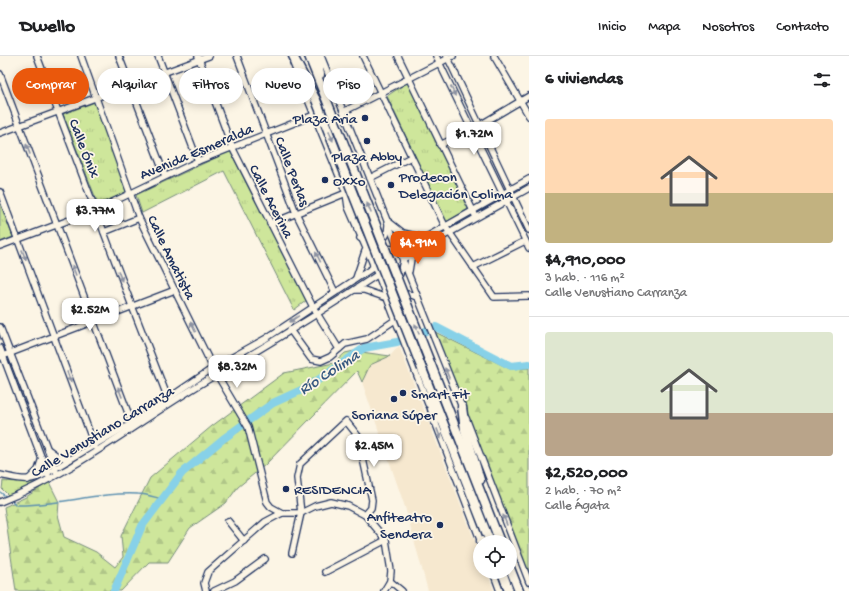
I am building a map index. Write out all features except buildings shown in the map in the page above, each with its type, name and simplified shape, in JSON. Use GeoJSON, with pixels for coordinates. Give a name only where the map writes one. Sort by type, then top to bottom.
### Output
{"type":"FeatureCollection","features":[{"type":"Feature","properties":{"kind":"highway"},"geometry":{"type":"LineString","coordinates":[[293,56],[316,100]]}},
{"type":"Feature","properties":{"kind":"highway"},"geometry":{"type":"LineString","coordinates":[[299,56],[487,535]]}},
{"type":"Feature","properties":{"kind":"highway"},"geometry":{"type":"LineString","coordinates":[[309,56],[323,91]]}},
{"type":"Feature","properties":{"kind":"highway"},"geometry":{"type":"LineString","coordinates":[[316,56],[323,87]]}},
{"type":"Feature","properties":{"kind":"highway"},"geometry":{"type":"LineString","coordinates":[[328,104],[497,535]]}},
{"type":"Feature","properties":{"kind":"highway"},"geometry":{"type":"LineString","coordinates":[[422,369],[434,421]]}},
{"type":"Feature","properties":{"kind":"highway"},"geometry":{"type":"LineString","coordinates":[[462,407],[465,430],[479,474],[484,501]]}},
{"type":"Feature","properties":{"kind":"highway"},"geometry":{"type":"LineString","coordinates":[[502,579],[505,589]]}},
{"type":"Feature","properties":{"kind":"highway"},"geometry":{"type":"LineString","coordinates":[[515,579],[520,591]]}},
{"type":"Feature","properties":{"kind":"street","name":"Calle Ónix"},"geometry":{"type":"LineString","coordinates":[[37,56],[169,402]]}},
{"type":"Feature","properties":{"kind":"street","name":"Calle Amatista"},"geometry":{"type":"LineString","coordinates":[[81,56],[140,218],[213,368],[241,413],[248,428],[267,502],[271,507],[282,513]]}},
{"type":"Feature","properties":{"kind":"street"},"geometry":{"type":"LineString","coordinates":[[120,56],[124,68]]}},
{"type":"Feature","properties":{"kind":"street"},"geometry":{"type":"LineString","coordinates":[[158,56],[163,68]]}},
{"type":"Feature","properties":{"kind":"street"},"geometry":{"type":"LineString","coordinates":[[171,70],[199,58],[209,56]]}},
{"type":"Feature","properties":{"kind":"street","name":"Calle Perlas"},"geometry":{"type":"LineString","coordinates":[[237,56],[296,213],[334,292]]}},
{"type":"Feature","properties":{"kind":"street"},"geometry":{"type":"LineString","coordinates":[[290,56],[346,193],[348,208],[387,298],[478,535]]}},
{"type":"Feature","properties":{"kind":"street"},"geometry":{"type":"LineString","coordinates":[[321,56],[462,407],[529,582]]}},
{"type":"Feature","properties":{"kind":"street"},"geometry":{"type":"LineString","coordinates":[[363,56],[411,157],[449,232],[494,297],[529,296]]}},
{"type":"Feature","properties":{"kind":"street"},"geometry":{"type":"LineString","coordinates":[[398,56],[476,217]]}},
{"type":"Feature","properties":{"kind":"street"},"geometry":{"type":"LineString","coordinates":[[436,56],[529,248]]}},
{"type":"Feature","properties":{"kind":"street"},"geometry":{"type":"LineString","coordinates":[[494,56],[529,116]]}},
{"type":"Feature","properties":{"kind":"street"},"geometry":{"type":"LineString","coordinates":[[343,112],[450,57],[529,230]]}},
{"type":"Feature","properties":{"kind":"street","name":"Calle Acerina"},"geometry":{"type":"LineString","coordinates":[[199,58],[232,148],[316,313],[339,349]]}},
{"type":"Feature","properties":{"kind":"street"},"geometry":{"type":"LineString","coordinates":[[0,74],[133,426]]}},
{"type":"Feature","properties":{"kind":"street"},"geometry":{"type":"LineString","coordinates":[[171,88],[198,161]]}},
{"type":"Feature","properties":{"kind":"street"},"geometry":{"type":"LineString","coordinates":[[480,125],[529,96]]}},
{"type":"Feature","properties":{"kind":"street"},"geometry":{"type":"LineString","coordinates":[[0,133],[96,98]]}},
{"type":"Feature","properties":{"kind":"street"},"geometry":{"type":"LineString","coordinates":[[137,104],[165,176]]}},
{"type":"Feature","properties":{"kind":"street","name":"Avenida Esmeralda"},"geometry":{"type":"LineString","coordinates":[[0,246],[96,210],[198,161],[314,115]]}},
{"type":"Feature","properties":{"kind":"street"},"geometry":{"type":"LineString","coordinates":[[440,145],[471,130]]}},
{"type":"Feature","properties":{"kind":"street"},"geometry":{"type":"LineString","coordinates":[[370,178],[411,157]]}},
{"type":"Feature","properties":{"kind":"street"},"geometry":{"type":"LineString","coordinates":[[400,252],[529,179]]}},
{"type":"Feature","properties":{"kind":"street"},"geometry":{"type":"LineString","coordinates":[[403,259],[529,188]]}},
{"type":"Feature","properties":{"kind":"street"},"geometry":{"type":"LineString","coordinates":[[0,192],[95,448]]}},
{"type":"Feature","properties":{"kind":"street"},"geometry":{"type":"LineString","coordinates":[[270,224],[346,193]]}},
{"type":"Feature","properties":{"kind":"street"},"geometry":{"type":"LineString","coordinates":[[104,232],[140,218]]}},
{"type":"Feature","properties":{"kind":"street"},"geometry":{"type":"LineString","coordinates":[[360,238],[369,243],[379,243],[386,236],[387,221]]}},
{"type":"Feature","properties":{"kind":"street"},"geometry":{"type":"LineString","coordinates":[[387,221],[403,233],[424,238]]}},
{"type":"Feature","properties":{"kind":"street"},"geometry":{"type":"LineString","coordinates":[[473,266],[526,241]]}},
{"type":"Feature","properties":{"kind":"street"},"geometry":{"type":"LineString","coordinates":[[374,267],[374,257],[380,250],[391,248],[400,252]]}},
{"type":"Feature","properties":{"kind":"street"},"geometry":{"type":"LineString","coordinates":[[356,278],[365,250]]}},
{"type":"Feature","properties":{"kind":"street"},"geometry":{"type":"LineString","coordinates":[[409,275],[411,259],[416,251]]}},
{"type":"Feature","properties":{"kind":"street"},"geometry":{"type":"LineString","coordinates":[[377,275],[386,278],[396,277],[402,270],[403,259]]}},
{"type":"Feature","properties":{"kind":"street","name":"Calle Venustiano Carranza"},"geometry":{"type":"LineString","coordinates":[[169,402],[213,368],[255,345],[374,267]]}},
{"type":"Feature","properties":{"kind":"street","name":"Calle Venustiano Carranza"},"geometry":{"type":"LineString","coordinates":[[0,475],[28,480],[36,479],[56,471],[258,350],[377,275]]}},
{"type":"Feature","properties":{"kind":"street"},"geometry":{"type":"LineString","coordinates":[[2,357],[175,290]]}},
{"type":"Feature","properties":{"kind":"street"},"geometry":{"type":"LineString","coordinates":[[352,290],[364,290],[387,298]]}},
{"type":"Feature","properties":{"kind":"street"},"geometry":{"type":"LineString","coordinates":[[392,311],[393,302],[399,296],[410,294],[418,298]]}},
{"type":"Feature","properties":{"kind":"street"},"geometry":{"type":"LineString","coordinates":[[290,330],[311,359],[321,361],[330,357],[345,344],[367,339],[395,320]]}},
{"type":"Feature","properties":{"kind":"street"},"geometry":{"type":"LineString","coordinates":[[0,327],[56,471]]}},
{"type":"Feature","properties":{"kind":"street"},"geometry":{"type":"LineString","coordinates":[[255,345],[258,350]]}},
{"type":"Feature","properties":{"kind":"street"},"geometry":{"type":"LineString","coordinates":[[0,348],[2,357],[48,475]]}},
{"type":"Feature","properties":{"kind":"street"},"geometry":{"type":"LineString","coordinates":[[292,553],[300,513],[297,478],[300,464],[346,421],[358,436],[372,500],[371,508],[365,515]]}},
{"type":"Feature","properties":{"kind":"street","name":"Calle Venustiano Carranza"},"geometry":{"type":"LineString","coordinates":[[56,471],[70,459],[95,448]]}},
{"type":"Feature","properties":{"kind":"street"},"geometry":{"type":"LineString","coordinates":[[48,449],[57,456],[70,459]]}},
{"type":"Feature","properties":{"kind":"street"},"geometry":{"type":"LineString","coordinates":[[28,480],[38,470],[42,457]]}},
{"type":"Feature","properties":{"kind":"street","name":"Calle Venustiano Carranza"},"geometry":{"type":"LineString","coordinates":[[3,501],[23,493],[48,475]]}},
{"type":"Feature","properties":{"kind":"street"},"geometry":{"type":"LineString","coordinates":[[206,591],[204,583],[208,572],[265,522],[282,513],[300,513],[316,506],[331,502],[348,506],[365,515],[386,540],[391,571],[390,581],[384,591]]}},
{"type":"Feature","properties":{"kind":"street"},"geometry":{"type":"LineString","coordinates":[[228,521],[244,541]]}},
{"type":"Feature","properties":{"kind":"street"},"geometry":{"type":"LineString","coordinates":[[325,572],[386,540]]}},
{"type":"Feature","properties":{"kind":"street"},"geometry":{"type":"LineString","coordinates":[[214,591],[235,581],[265,559]]}},
{"type":"Feature","properties":{"kind":"street"},"geometry":{"type":"LineString","coordinates":[[498,579],[505,589]]}},
{"type":"Feature","properties":{"kind":"street"},"geometry":{"type":"LineString","coordinates":[[390,581],[402,591]]}},
{"type":"Feature","properties":{"kind":"shaded area"},"geometry":{"type":"Polygon","coordinates":[[[399,346],[473,536],[473,579],[490,579],[494,591],[428,591],[405,507],[362,382],[370,365],[390,356],[399,346]]]}},
{"type":"Feature","properties":{"kind":"green space"},"geometry":{"type":"Polygon","coordinates":[[[408,82],[468,209],[446,222],[387,96],[408,82]]]}},
{"type":"Feature","properties":{"kind":"green space"},"geometry":{"type":"Polygon","coordinates":[[[95,102],[128,192],[98,204],[63,114],[95,102]]]}},
{"type":"Feature","properties":{"kind":"green space"},"geometry":{"type":"Polygon","coordinates":[[[230,151],[307,300],[294,310],[224,171],[142,213],[136,195],[230,151]]]}},
{"type":"Feature","properties":{"kind":"green space"},"geometry":{"type":"Polygon","coordinates":[[[0,203],[13,237],[0,242],[0,203]]]}},
{"type":"Feature","properties":{"kind":"green space"},"geometry":{"type":"Polygon","coordinates":[[[435,332],[510,369],[529,368],[529,573],[517,542],[517,535],[514,535],[435,332]]]}},
{"type":"Feature","properties":{"kind":"green space"},"geometry":{"type":"Polygon","coordinates":[[[354,351],[390,356],[370,365],[362,382],[357,371],[265,465],[238,487],[226,503],[190,528],[168,562],[149,562],[121,591],[16,591],[4,507],[26,497],[49,482],[59,502],[58,515],[64,537],[96,552],[115,567],[123,557],[121,536],[150,478],[212,426],[284,373],[334,363],[345,353],[354,351]]]}},
{"type":"Feature","properties":{"kind":"green space"},"geometry":{"type":"Polygon","coordinates":[[[3,481],[36,483],[9,496],[2,489],[3,481]]]}},
{"type":"Feature","properties":{"kind":"waterway","name":"Río Colima"},"geometry":{"type":"LineString","coordinates":[[114,591],[142,526],[182,473],[223,439],[273,403],[308,387],[364,348],[397,342],[436,327],[511,366],[529,364]]}},
{"type":"Feature","properties":{"kind":"waterway"},"geometry":{"type":"LineString","coordinates":[[0,492],[8,498]]}},
{"type":"Feature","properties":{"kind":"waterway"},"geometry":{"type":"LineString","coordinates":[[11,500],[16,505],[31,505],[123,494],[144,494],[162,499]]}},
{"type":"Feature","properties":{"kind":"place","name":"Plaza Aria"},"geometry":{"type":"Point","coordinates":[365,118]}},
{"type":"Feature","properties":{"kind":"place","name":"Plaza Abby"},"geometry":{"type":"Point","coordinates":[367,141]}},
{"type":"Feature","properties":{"kind":"place","name":"Oxxo"},"geometry":{"type":"Point","coordinates":[325,180]}},
{"type":"Feature","properties":{"kind":"place","name":"Prodecon Delegación Colima"},"geometry":{"type":"Point","coordinates":[391,185]}},
{"type":"Feature","properties":{"kind":"place","name":"Smart Fit"},"geometry":{"type":"Point","coordinates":[403,393]}},
{"type":"Feature","properties":{"kind":"place","name":"Soriana Súper"},"geometry":{"type":"Point","coordinates":[394,399]}},
{"type":"Feature","properties":{"kind":"place","name":"RESIDENCIA"},"geometry":{"type":"Point","coordinates":[286,489]}},
{"type":"Feature","properties":{"kind":"place","name":"Anfiteatro Sendera"},"geometry":{"type":"Point","coordinates":[440,525]}}]}
